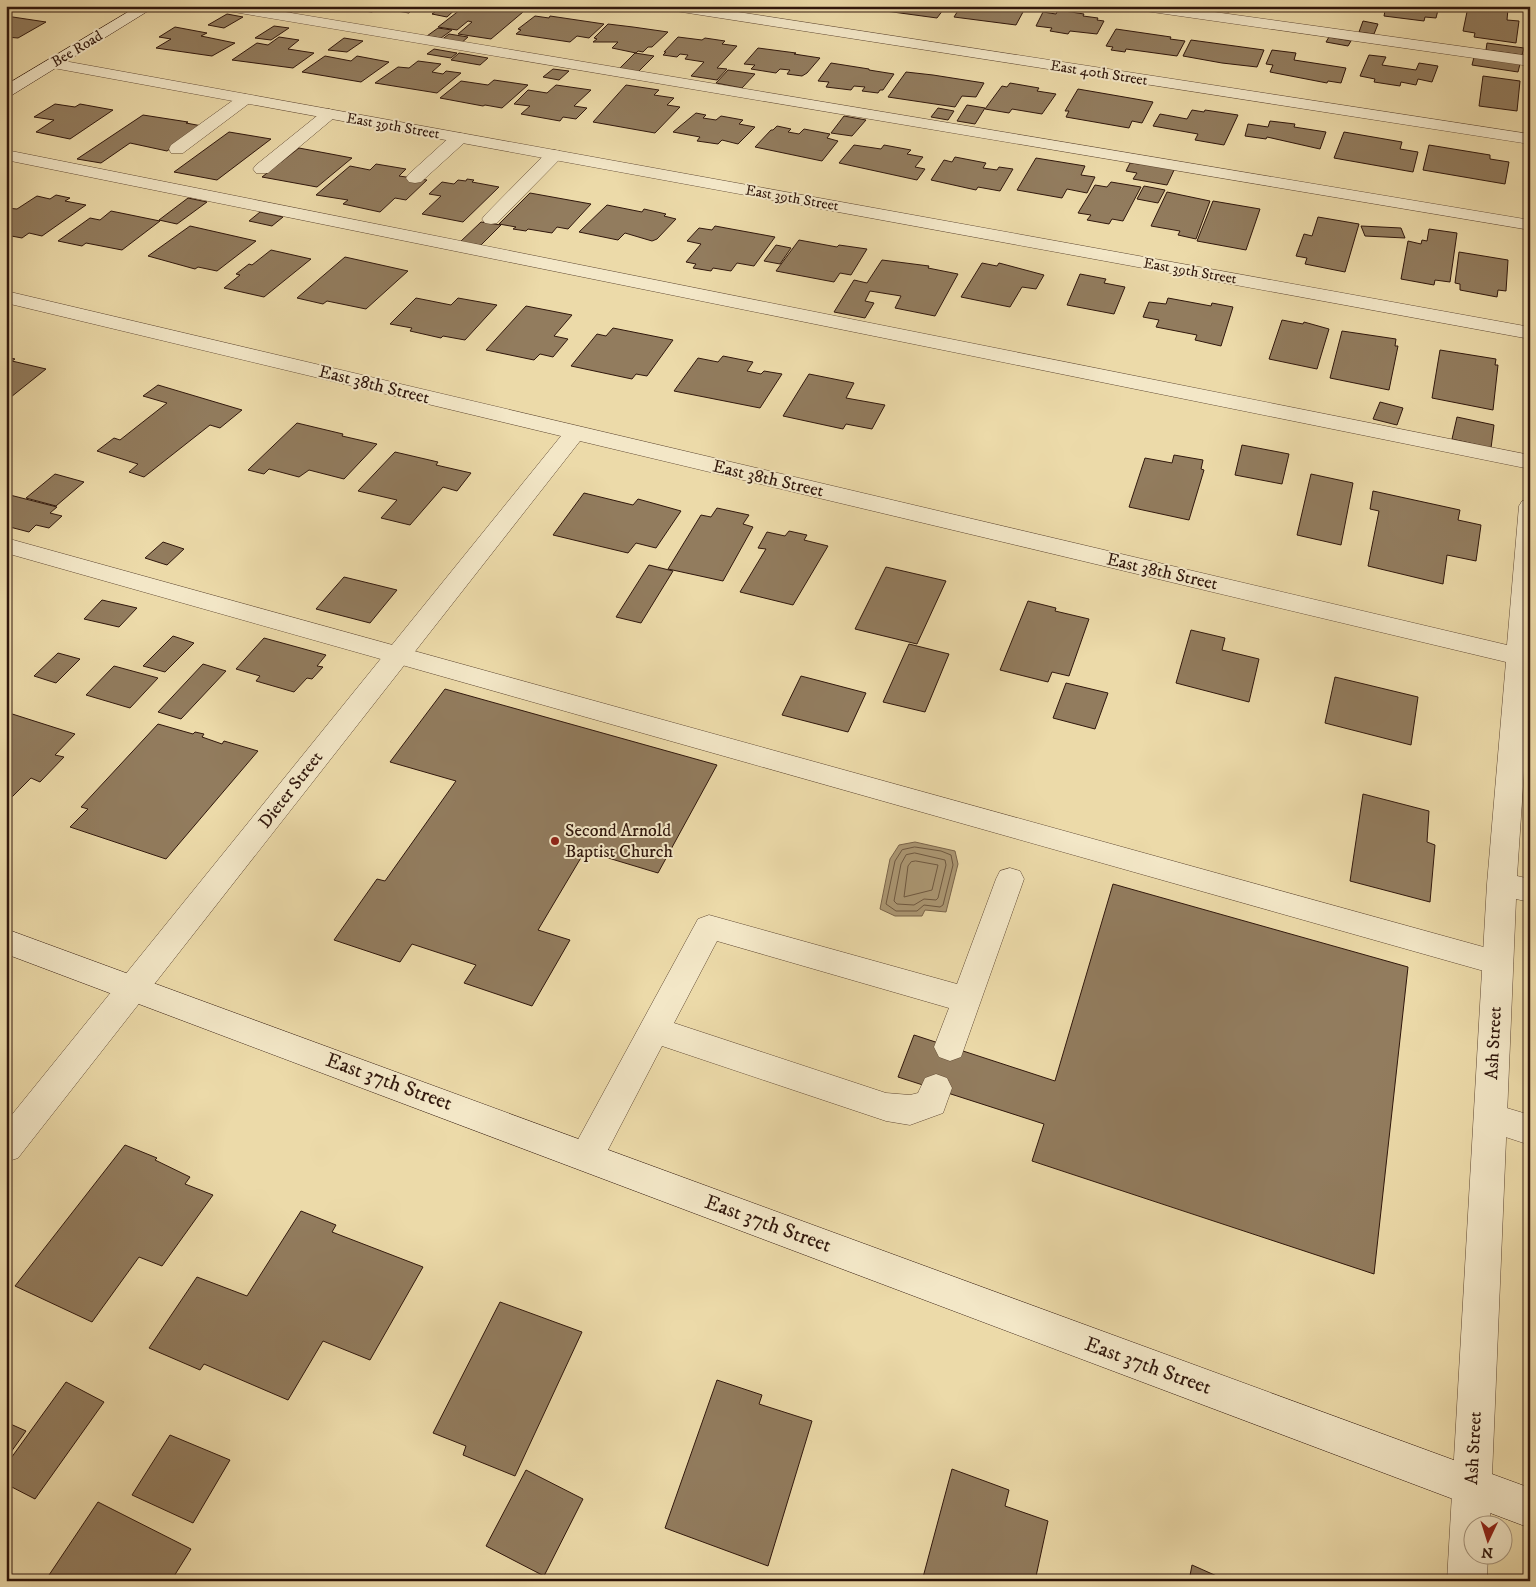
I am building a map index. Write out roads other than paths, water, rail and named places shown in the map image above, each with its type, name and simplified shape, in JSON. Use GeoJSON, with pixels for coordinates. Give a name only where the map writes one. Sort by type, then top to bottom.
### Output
{"type":"FeatureCollection","features":[{"type":"Feature","properties":{"kind":"street","name":"Bee Road"},"geometry":{"type":"LineString","coordinates":[[6,92],[149,6]]}},
{"type":"Feature","properties":{"kind":"street"},"geometry":{"type":"LineString","coordinates":[[222,6],[1530,225]]}},
{"type":"Feature","properties":{"kind":"street","name":"East 40th Street"},"geometry":{"type":"LineString","coordinates":[[668,6],[1530,140]]}},
{"type":"Feature","properties":{"kind":"street"},"geometry":{"type":"LineString","coordinates":[[1138,6],[1530,61]]}},
{"type":"Feature","properties":{"kind":"street","name":"East 39th Street"},"geometry":{"type":"LineString","coordinates":[[54,64],[1530,333]]}},
{"type":"Feature","properties":{"kind":"street"},"geometry":{"type":"LineString","coordinates":[[177,149],[245,99]]}},
{"type":"Feature","properties":{"kind":"street"},"geometry":{"type":"LineString","coordinates":[[312,111],[255,166],[330,114]]}},
{"type":"Feature","properties":{"kind":"street"},"geometry":{"type":"LineString","coordinates":[[415,178],[459,138]]}},
{"type":"Feature","properties":{"kind":"street"},"geometry":{"type":"LineString","coordinates":[[6,155],[1530,462]]}},
{"type":"Feature","properties":{"kind":"street"},"geometry":{"type":"LineString","coordinates":[[491,218],[554,155]]}},
{"type":"Feature","properties":{"kind":"street","name":"East 38th Street"},"geometry":{"type":"LineString","coordinates":[[6,297],[575,434],[1524,657]]}},
{"type":"Feature","properties":{"kind":"street","name":"Dieter Street"},"geometry":{"type":"LineString","coordinates":[[6,1147],[136,988],[397,655],[575,434]]}},
{"type":"Feature","properties":{"kind":"street","name":"Ash Street"},"geometry":{"type":"LineString","coordinates":[[1467,1581],[1498,963],[1516,887],[1530,506]]}},
{"type":"Feature","properties":{"kind":"street"},"geometry":{"type":"LineString","coordinates":[[6,545],[1498,963]]}},
{"type":"Feature","properties":{"kind":"street"},"geometry":{"type":"LineString","coordinates":[[950,1047],[1010,879]]}},
{"type":"Feature","properties":{"kind":"street"},"geometry":{"type":"LineString","coordinates":[[587,1156],[709,928],[967,1000]]}},
{"type":"Feature","properties":{"kind":"street","name":"East 37th Street"},"geometry":{"type":"LineString","coordinates":[[6,942],[136,988],[1530,1508]]}},
{"type":"Feature","properties":{"kind":"street"},"geometry":{"type":"LineString","coordinates":[[654,1030],[886,1107],[910,1110],[930,1103],[936,1088]]}},
{"type":"Feature","properties":{"kind":"street"},"geometry":{"type":"LineString","coordinates":[[1490,1118],[1530,1130]]}},
{"type":"Feature","properties":{"kind":"water"},"geometry":{"type":"Polygon","coordinates":[[[915,842],[955,851],[958,864],[946,912],[925,910],[922,916],[895,916],[880,909],[890,859],[899,845],[915,842]]]}},
{"type":"Feature","properties":{"kind":"place","name":"Second Arnold Baptist Church"},"geometry":{"type":"Point","coordinates":[555,841]}}]}
